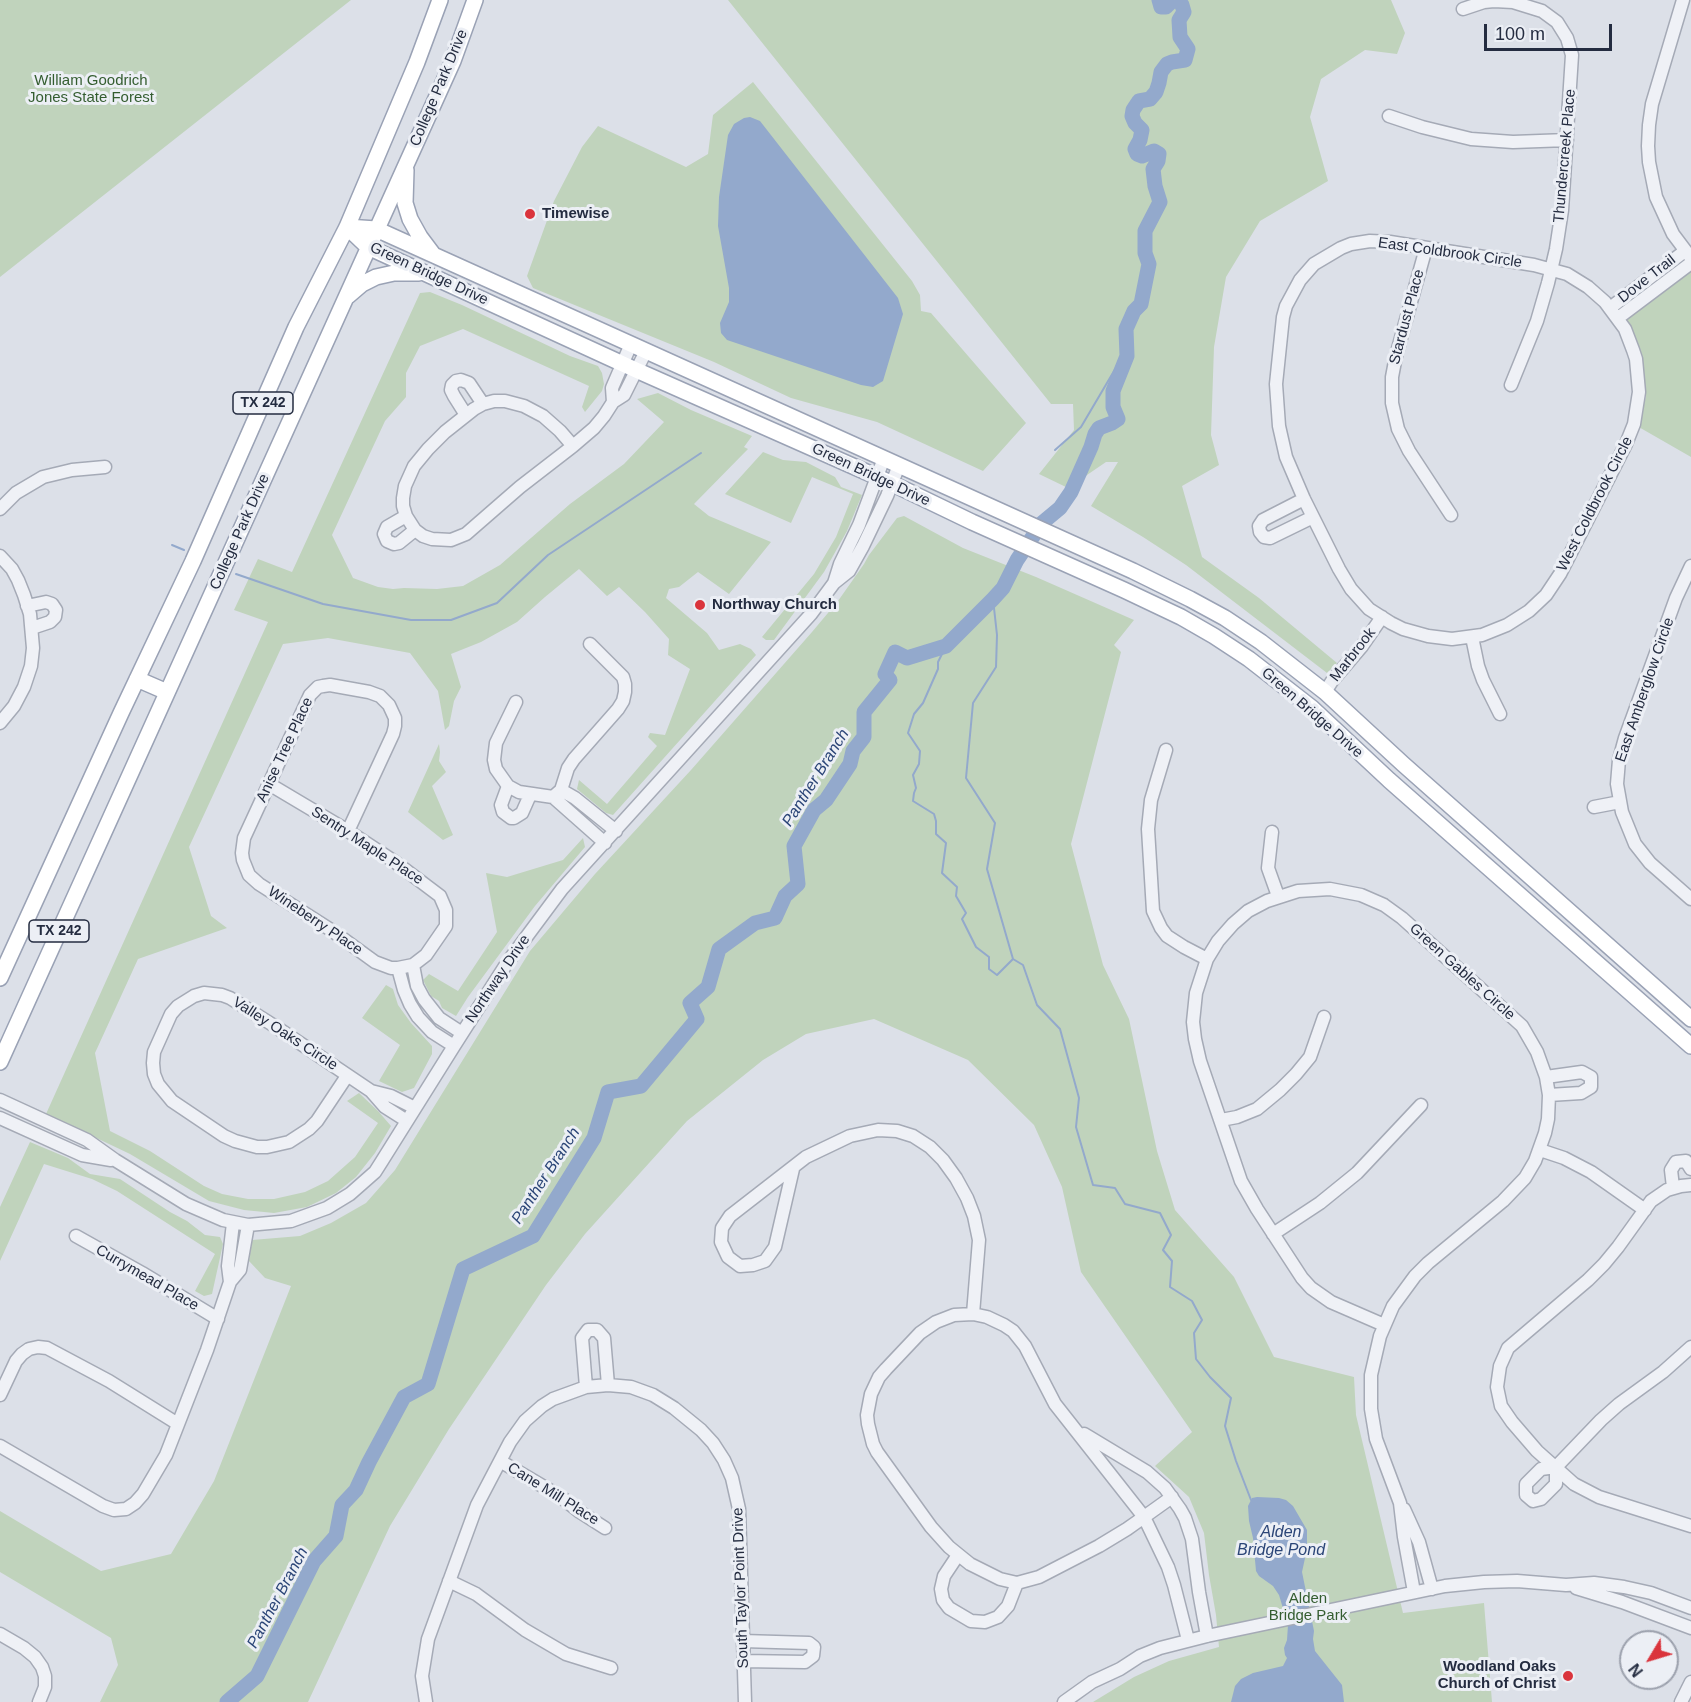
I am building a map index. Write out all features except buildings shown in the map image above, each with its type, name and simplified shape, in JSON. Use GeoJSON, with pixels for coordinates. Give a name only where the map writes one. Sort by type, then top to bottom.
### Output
{"type":"FeatureCollection","features":[{"type":"Feature","properties":{"kind":"main road","name":"College Park Drive"},"geometry":{"type":"LineString","coordinates":[[0,978],[193,561],[296,327],[346,227],[417,62],[440,0]]}},
{"type":"Feature","properties":{"kind":"main road","name":"College Park Drive"},"geometry":{"type":"LineString","coordinates":[[0,1062],[453,61],[475,0]]}},
{"type":"Feature","properties":{"kind":"main road"},"geometry":{"type":"LineString","coordinates":[[406,165],[405,203],[410,219],[420,237],[434,255]]}},
{"type":"Feature","properties":{"kind":"main road","name":"Green Bridge Drive"},"geometry":{"type":"LineString","coordinates":[[346,227],[376,229],[1133,571],[1225,618],[1261,642],[1325,692],[1691,1019]]}},
{"type":"Feature","properties":{"kind":"main road","name":"Green Bridge Drive"},"geometry":{"type":"LineString","coordinates":[[346,227],[368,247],[629,367],[884,479],[972,522],[1181,617],[1214,636],[1249,659],[1312,708],[1389,780],[1691,1046]]}},
{"type":"Feature","properties":{"kind":"main road"},"geometry":{"type":"LineString","coordinates":[[345,298],[362,284],[376,277],[394,273],[424,273]]}},
{"type":"Feature","properties":{"kind":"main road"},"geometry":{"type":"LineString","coordinates":[[505,309],[509,289]]}},
{"type":"Feature","properties":{"kind":"main road"},"geometry":{"type":"LineString","coordinates":[[1214,636],[1268,663],[1314,699],[1321,698],[1325,692]]}},
{"type":"Feature","properties":{"kind":"main road"},"geometry":{"type":"LineString","coordinates":[[137,680],[167,692]]}},
{"type":"Feature","properties":{"kind":"street"},"geometry":{"type":"LineString","coordinates":[[1683,0],[1652,104],[1648,125],[1648,146],[1656,196],[1673,234],[1688,254]]}},
{"type":"Feature","properties":{"kind":"street","name":"Thundercreek Place"},"geometry":{"type":"LineString","coordinates":[[1463,9],[1484,2],[1513,2],[1542,11],[1557,22],[1567,38],[1572,55],[1562,210],[1551,269],[1537,321],[1511,385]]}},
{"type":"Feature","properties":{"kind":"street"},"geometry":{"type":"LineString","coordinates":[[1389,116],[1471,139],[1513,142],[1567,140]]}},
{"type":"Feature","properties":{"kind":"street","name":"East Coldbrook Circle"},"geometry":{"type":"LineString","coordinates":[[1382,617],[1369,609],[1351,589],[1339,569],[1304,499],[1284,449],[1276,398],[1277,370],[1284,317],[1290,297],[1300,280],[1314,264],[1341,248],[1361,242],[1380,241],[1551,269]]}},
{"type":"Feature","properties":{"kind":"street","name":"Stardust Place"},"geometry":{"type":"LineString","coordinates":[[1426,248],[1396,356],[1392,377],[1392,403],[1398,429],[1408,451],[1451,515]]}},
{"type":"Feature","properties":{"kind":"street","name":"Dove Trail"},"geometry":{"type":"LineString","coordinates":[[1614,313],[1688,254]]}},
{"type":"Feature","properties":{"kind":"street","name":"Dove Trail"},"geometry":{"type":"LineString","coordinates":[[1614,313],[1691,263]]}},
{"type":"Feature","properties":{"kind":"street","name":"West Coldbrook Circle"},"geometry":{"type":"LineString","coordinates":[[1382,617],[1403,629],[1428,636],[1452,639],[1494,631],[1529,611],[1546,595],[1560,574],[1626,444],[1637,414],[1639,381],[1634,350],[1625,328],[1595,293],[1578,279],[1551,269]]}},
{"type":"Feature","properties":{"kind":"street"},"geometry":{"type":"LineString","coordinates":[[629,367],[631,344]]}},
{"type":"Feature","properties":{"kind":"street"},"geometry":{"type":"LineString","coordinates":[[573,446],[543,416],[524,406],[506,400],[483,404],[466,415],[414,466],[402,498],[406,516],[415,530],[432,540],[443,541],[459,538],[520,487],[573,446],[594,428],[613,402],[612,388],[646,351]]}},
{"type":"Feature","properties":{"kind":"street"},"geometry":{"type":"LineString","coordinates":[[466,415],[451,390],[456,381],[469,383],[483,404]]}},
{"type":"Feature","properties":{"kind":"street","name":"Northway Drive"},"geometry":{"type":"LineString","coordinates":[[884,458],[884,479]]}},
{"type":"Feature","properties":{"kind":"street","name":"Northway Drive"},"geometry":{"type":"LineString","coordinates":[[0,1100],[87,1140],[186,1204],[232,1223],[291,1221],[327,1208],[339,1201],[363,1184],[375,1172],[507,963],[562,889],[811,614],[834,583],[840,564],[884,479],[899,465]]}},
{"type":"Feature","properties":{"kind":"street"},"geometry":{"type":"LineString","coordinates":[[0,509],[16,493],[43,477],[72,470],[105,467]]}},
{"type":"Feature","properties":{"kind":"street"},"geometry":{"type":"LineString","coordinates":[[1304,499],[1263,520],[1259,526],[1260,532],[1264,537],[1270,538],[1313,518]]}},
{"type":"Feature","properties":{"kind":"street"},"geometry":{"type":"LineString","coordinates":[[406,516],[387,527],[384,534],[387,541],[394,544],[399,543],[415,530]]}},
{"type":"Feature","properties":{"kind":"street"},"geometry":{"type":"LineString","coordinates":[[0,556],[18,580],[32,628],[33,648],[28,677],[14,706],[0,723]]}},
{"type":"Feature","properties":{"kind":"street","name":"East Amberglow Circle"},"geometry":{"type":"LineString","coordinates":[[1691,566],[1676,598],[1621,750],[1617,772],[1620,802],[1626,824],[1641,852],[1691,899]]}},
{"type":"Feature","properties":{"kind":"street"},"geometry":{"type":"LineString","coordinates":[[27,606],[46,602],[52,604],[56,610],[55,617],[50,622],[32,628]]}},
{"type":"Feature","properties":{"kind":"street","name":"Marbrook"},"geometry":{"type":"LineString","coordinates":[[1325,692],[1382,617]]}},
{"type":"Feature","properties":{"kind":"street"},"geometry":{"type":"LineString","coordinates":[[1472,637],[1483,680],[1500,714]]}},
{"type":"Feature","properties":{"kind":"street"},"geometry":{"type":"LineString","coordinates":[[557,793],[574,759],[618,709],[625,692],[622,677],[590,644]]}},
{"type":"Feature","properties":{"kind":"street","name":"Anise Tree Place"},"geometry":{"type":"LineString","coordinates":[[243,860],[244,838],[310,695],[318,687],[330,685],[380,696],[386,700],[393,711],[395,726],[348,831]]}},
{"type":"Feature","properties":{"kind":"street"},"geometry":{"type":"LineString","coordinates":[[516,702],[500,734],[495,751],[496,769],[501,778],[508,786],[530,795],[557,793],[575,798],[616,831]]}},
{"type":"Feature","properties":{"kind":"street"},"geometry":{"type":"LineString","coordinates":[[1166,750],[1151,800],[1148,829],[1153,911],[1167,936],[1207,959]]}},
{"type":"Feature","properties":{"kind":"street","name":"Sentry Maple Place"},"geometry":{"type":"LineString","coordinates":[[269,784],[348,831],[434,890],[444,903],[446,926],[426,955],[412,965]]}},
{"type":"Feature","properties":{"kind":"street"},"geometry":{"type":"LineString","coordinates":[[508,786],[501,805],[503,812],[511,818],[522,813],[530,795]]}},
{"type":"Feature","properties":{"kind":"street"},"geometry":{"type":"LineString","coordinates":[[557,793],[605,843]]}},
{"type":"Feature","properties":{"kind":"street"},"geometry":{"type":"LineString","coordinates":[[1594,807],[1620,802]]}},
{"type":"Feature","properties":{"kind":"street"},"geometry":{"type":"LineString","coordinates":[[1272,832],[1268,868],[1278,896]]}},
{"type":"Feature","properties":{"kind":"street","name":"Wineberry Place"},"geometry":{"type":"LineString","coordinates":[[243,860],[249,875],[259,884],[331,930],[375,962],[390,968],[398,968]]}},
{"type":"Feature","properties":{"kind":"street","name":"Green Gables Circle"},"geometry":{"type":"LineString","coordinates":[[1384,1325],[1331,1302],[1311,1288],[1302,1278],[1250,1198],[1242,1181],[1197,1048],[1193,1022],[1196,993],[1207,959],[1218,941],[1233,924],[1258,905],[1278,896],[1309,889],[1330,889],[1361,895],[1384,905],[1402,918],[1514,1017],[1529,1036],[1546,1077],[1549,1095],[1548,1119],[1540,1150],[1525,1178],[1510,1194],[1415,1276],[1398,1298],[1384,1325],[1373,1363],[1370,1387],[1376,1439],[1400,1503],[1417,1535],[1432,1588]]}},
{"type":"Feature","properties":{"kind":"street"},"geometry":{"type":"LineString","coordinates":[[454,1046],[432,1032],[418,1017],[404,990],[398,968],[412,965],[417,986],[424,999],[439,1018],[462,1033]]}},
{"type":"Feature","properties":{"kind":"street","name":"Valley Oaks Circle"},"geometry":{"type":"LineString","coordinates":[[348,1076],[317,1121],[300,1136],[289,1142],[257,1147],[235,1142],[172,1101],[164,1093],[154,1074],[154,1052],[171,1014],[178,1006],[194,996],[214,993],[230,998],[348,1076],[370,1091],[385,1107],[407,1121]]}},
{"type":"Feature","properties":{"kind":"street"},"geometry":{"type":"LineString","coordinates":[[1221,1120],[1237,1117],[1257,1109],[1296,1074],[1310,1057],[1324,1017]]}},
{"type":"Feature","properties":{"kind":"street"},"geometry":{"type":"LineString","coordinates":[[1546,1077],[1582,1072],[1591,1077],[1591,1087],[1581,1093],[1549,1095]]}},
{"type":"Feature","properties":{"kind":"street","name":"Valley Oaks Circle"},"geometry":{"type":"LineString","coordinates":[[370,1091],[391,1096],[415,1108]]}},
{"type":"Feature","properties":{"kind":"street"},"geometry":{"type":"LineString","coordinates":[[1273,1234],[1320,1203],[1357,1173],[1421,1105]]}},
{"type":"Feature","properties":{"kind":"street","name":"Northway Drive"},"geometry":{"type":"LineString","coordinates":[[0,1118],[82,1155],[115,1160]]}},
{"type":"Feature","properties":{"kind":"street"},"geometry":{"type":"LineString","coordinates":[[793,1169],[775,1247],[765,1261],[740,1266],[728,1257],[720,1242],[722,1228],[730,1216],[806,1157],[850,1136],[868,1131],[897,1131],[914,1136],[943,1160],[956,1178],[974,1216],[979,1240],[974,1314]]}},
{"type":"Feature","properties":{"kind":"street"},"geometry":{"type":"LineString","coordinates":[[1540,1150],[1564,1158],[1591,1172],[1645,1210]]}},
{"type":"Feature","properties":{"kind":"street"},"geometry":{"type":"LineString","coordinates":[[1673,1187],[1671,1170],[1676,1162],[1686,1161],[1691,1170]]}},
{"type":"Feature","properties":{"kind":"street"},"geometry":{"type":"LineString","coordinates":[[1691,1185],[1673,1187],[1651,1201],[1604,1264],[1508,1348],[1500,1366],[1497,1387],[1506,1415],[1537,1451],[1574,1484],[1599,1497],[1691,1526]]}},
{"type":"Feature","properties":{"kind":"street"},"geometry":{"type":"LineString","coordinates":[[231,1282],[228,1266],[232,1223]]}},
{"type":"Feature","properties":{"kind":"street"},"geometry":{"type":"LineString","coordinates":[[0,1446],[103,1506],[114,1510],[126,1509],[135,1503],[143,1494],[166,1455],[231,1282],[240,1270],[248,1224]]}},
{"type":"Feature","properties":{"kind":"street","name":"Currymead Place"},"geometry":{"type":"LineString","coordinates":[[76,1236],[218,1320]]}},
{"type":"Feature","properties":{"kind":"street"},"geometry":{"type":"LineString","coordinates":[[1172,1497],[1144,1517],[1100,1546],[1030,1581],[1017,1583],[991,1576],[958,1555],[930,1527],[877,1452],[869,1434],[867,1415],[871,1394],[879,1377],[920,1333],[936,1322],[954,1315],[974,1314],[1004,1325],[1025,1346],[1050,1396],[1144,1517],[1168,1567],[1188,1640]]}},
{"type":"Feature","properties":{"kind":"street"},"geometry":{"type":"LineString","coordinates":[[586,1387],[582,1338],[588,1330],[597,1330],[603,1338],[608,1385]]}},
{"type":"Feature","properties":{"kind":"street"},"geometry":{"type":"LineString","coordinates":[[0,1395],[16,1361],[22,1354],[38,1347],[47,1348],[109,1381],[178,1424]]}},
{"type":"Feature","properties":{"kind":"street"},"geometry":{"type":"LineString","coordinates":[[1556,1467],[1601,1420],[1691,1347]]}},
{"type":"Feature","properties":{"kind":"street","name":"South Taylor Point Drive"},"geometry":{"type":"LineString","coordinates":[[426,1702],[422,1676],[425,1650],[477,1505],[500,1461],[517,1432],[533,1413],[553,1399],[586,1387],[608,1385],[631,1387],[664,1401],[701,1430],[713,1443],[732,1478],[739,1509],[745,1702]]}},
{"type":"Feature","properties":{"kind":"street"},"geometry":{"type":"LineString","coordinates":[[1070,1421],[1088,1437],[1147,1472],[1172,1497],[1185,1518],[1192,1539],[1207,1636]]}},
{"type":"Feature","properties":{"kind":"street","name":"Cane Mill Place"},"geometry":{"type":"LineString","coordinates":[[500,1461],[561,1497],[605,1528]]}},
{"type":"Feature","properties":{"kind":"street","name":"Green Gables Circle"},"geometry":{"type":"LineString","coordinates":[[1400,1503],[1414,1592]]}},
{"type":"Feature","properties":{"kind":"street"},"geometry":{"type":"LineString","coordinates":[[958,1555],[944,1576],[941,1589],[943,1600],[949,1608],[971,1621],[985,1622],[998,1617],[1008,1606],[1017,1583]]}},
{"type":"Feature","properties":{"kind":"street"},"geometry":{"type":"LineString","coordinates":[[449,1581],[476,1594],[525,1630],[566,1654],[611,1668]]}},
{"type":"Feature","properties":{"kind":"street"},"geometry":{"type":"LineString","coordinates":[[1064,1702],[1092,1682],[1120,1669],[1140,1656],[1188,1640],[1432,1588],[1484,1582],[1566,1585],[1594,1583],[1652,1593],[1691,1608]]}},
{"type":"Feature","properties":{"kind":"street"},"geometry":{"type":"LineString","coordinates":[[1566,1585],[1622,1602],[1691,1628]]}},
{"type":"Feature","properties":{"kind":"street"},"geometry":{"type":"LineString","coordinates":[[0,1635],[24,1648],[42,1667],[45,1687],[39,1702]]}},
{"type":"Feature","properties":{"kind":"street"},"geometry":{"type":"LineString","coordinates":[[743,1641],[809,1643],[814,1647],[813,1656],[805,1662],[743,1661]]}},
{"type":"Feature","properties":{"kind":"street"},"geometry":{"type":"LineString","coordinates":[[1681,1702],[1691,1682]]}},
{"type":"Feature","properties":{"kind":"green space","name":"William Goodrich Jones State Forest"},"geometry":{"type":"Polygon","coordinates":[[[0,0],[351,0],[0,277],[0,0]]]}},
{"type":"Feature","properties":{"kind":"green space"},"geometry":{"type":"Polygon","coordinates":[[[728,0],[1391,0],[1405,33],[1397,54],[1365,50],[1321,79],[1310,117],[1328,181],[1260,221],[1226,277],[1214,347],[1211,435],[1219,465],[1182,486],[1202,557],[1259,598],[1337,663],[1327,673],[1186,565],[1091,506],[1118,462],[1106,462],[1068,488],[1039,474],[1074,430],[1073,404],[1051,404],[728,0]]]}},
{"type":"Feature","properties":{"kind":"green space"},"geometry":{"type":"Polygon","coordinates":[[[753,82],[912,281],[920,295],[921,311],[931,313],[1026,423],[983,471],[877,422],[791,398],[714,362],[533,288],[527,276],[554,201],[582,147],[598,126],[686,167],[708,154],[713,115],[753,82]]]}},
{"type":"Feature","properties":{"kind":"green space"},"geometry":{"type":"Polygon","coordinates":[[[1690,270],[1691,457],[1637,426],[1646,397],[1641,356],[1624,318],[1690,270]]]}},
{"type":"Feature","properties":{"kind":"green space"},"geometry":{"type":"Polygon","coordinates":[[[430,292],[570,356],[598,366],[604,384],[602,391],[585,412],[582,407],[589,386],[463,329],[420,346],[406,373],[406,397],[385,421],[332,535],[353,578],[378,587],[393,589],[437,589],[463,586],[500,565],[570,504],[624,464],[664,422],[637,399],[658,393],[752,436],[744,447],[748,449],[694,504],[709,516],[771,542],[729,594],[698,572],[679,587],[669,589],[666,598],[707,633],[719,650],[740,644],[751,649],[756,655],[613,815],[606,813],[577,789],[579,780],[607,804],[657,746],[648,737],[650,733],[665,735],[690,669],[668,655],[669,639],[619,587],[607,596],[579,569],[517,622],[481,642],[451,654],[461,687],[454,701],[449,726],[445,730],[438,691],[410,653],[328,638],[283,644],[189,847],[211,916],[227,928],[138,959],[95,1053],[110,1131],[150,1151],[204,1186],[222,1194],[248,1199],[274,1199],[305,1192],[328,1181],[355,1157],[378,1123],[347,1101],[359,1093],[391,1126],[375,1153],[356,1177],[336,1193],[307,1207],[274,1213],[244,1210],[209,1201],[130,1154],[46,1114],[268,622],[234,610],[258,559],[292,572],[420,293],[430,292]]]}},
{"type":"Feature","properties":{"kind":"green space"},"geometry":{"type":"Polygon","coordinates":[[[763,452],[783,460],[806,462],[835,477],[841,487],[862,495],[847,531],[824,572],[774,640],[766,640],[762,637],[814,574],[836,537],[853,494],[812,477],[791,523],[725,494],[763,452]]]}},
{"type":"Feature","properties":{"kind":"green space","name":"Alden Bridge Park"},"geometry":{"type":"Polygon","coordinates":[[[904,516],[963,548],[1134,620],[1114,645],[1121,652],[1071,844],[1103,965],[1129,1019],[1157,1151],[1175,1210],[1234,1277],[1274,1357],[1354,1377],[1356,1415],[1403,1613],[1484,1603],[1492,1702],[1093,1702],[1134,1677],[1169,1661],[1219,1647],[1204,1533],[1189,1497],[1155,1466],[1192,1432],[1081,1272],[1062,1187],[1034,1125],[968,1060],[874,1019],[806,1034],[763,1060],[687,1121],[585,1234],[546,1285],[449,1429],[390,1526],[308,1702],[100,1702],[118,1665],[111,1638],[0,1572],[0,1511],[101,1571],[171,1554],[214,1481],[291,1286],[265,1278],[249,1261],[252,1240],[300,1236],[331,1223],[366,1203],[395,1170],[530,951],[595,874],[691,770],[812,632],[838,601],[897,518],[904,516]]]}},
{"type":"Feature","properties":{"kind":"green space"},"geometry":{"type":"Polygon","coordinates":[[[439,744],[439,761],[446,772],[432,786],[453,835],[443,840],[408,812],[439,744]]]}},
{"type":"Feature","properties":{"kind":"green space"},"geometry":{"type":"Polygon","coordinates":[[[583,838],[585,847],[535,906],[456,1016],[442,1008],[439,1001],[431,996],[423,980],[429,974],[458,991],[497,932],[486,873],[507,877],[563,860],[583,838]]]}},
{"type":"Feature","properties":{"kind":"green space"},"geometry":{"type":"Polygon","coordinates":[[[386,985],[393,989],[398,1005],[432,1046],[432,1054],[414,1088],[402,1092],[379,1081],[400,1045],[362,1018],[386,985]]]}},
{"type":"Feature","properties":{"kind":"green space"},"geometry":{"type":"Polygon","coordinates":[[[30,1142],[68,1158],[90,1174],[120,1179],[205,1235],[220,1237],[223,1244],[212,1294],[204,1296],[195,1291],[215,1254],[117,1191],[92,1179],[44,1164],[0,1261],[0,1207],[30,1142]]]}},
{"type":"Feature","properties":{"kind":"water"},"geometry":{"type":"Polygon","coordinates":[[[750,117],[760,121],[898,298],[903,314],[883,381],[873,387],[727,340],[721,333],[720,323],[729,302],[729,288],[718,226],[719,197],[728,135],[734,124],[750,117]]]}},
{"type":"Feature","properties":{"kind":"water","name":"Alden Bridge Pond"},"geometry":{"type":"Polygon","coordinates":[[[1252,1498],[1286,1500],[1293,1506],[1307,1530],[1307,1549],[1302,1572],[1314,1631],[1315,1651],[1342,1685],[1344,1702],[1231,1702],[1235,1686],[1241,1679],[1253,1673],[1283,1666],[1287,1658],[1284,1648],[1288,1625],[1279,1595],[1273,1586],[1256,1571],[1248,1506],[1252,1498]]]}},
{"type":"Feature","properties":{"kind":"waterway","name":"Panther Branch"},"geometry":{"type":"LineString","coordinates":[[227,1702],[257,1676],[314,1561],[336,1536],[342,1505],[356,1490],[404,1397],[428,1384],[463,1269],[533,1236],[594,1138],[608,1092],[641,1086],[697,1019],[690,1003],[708,987],[719,949],[755,923],[775,918],[785,896],[798,884],[794,846],[814,810],[826,800],[850,764],[853,751],[864,737],[864,712],[890,680],[885,674],[895,652],[907,658],[946,646],[993,599],[1003,588],[1017,560],[1042,523],[1060,508],[1071,492],[1099,428],[1118,419],[1113,407],[1113,391],[1127,356],[1126,329],[1134,311],[1141,304],[1149,264],[1145,253],[1145,231],[1160,202],[1153,169],[1159,154],[1154,151],[1142,156],[1137,154],[1135,149],[1142,130],[1135,123],[1132,116],[1133,110],[1139,101],[1150,99],[1156,92],[1161,72],[1167,64],[1185,60],[1188,49],[1180,37],[1179,20],[1184,12],[1182,5],[1178,1],[1172,1],[1166,7],[1161,7],[1159,0]]}},
{"type":"Feature","properties":{"kind":"waterway"},"geometry":{"type":"LineString","coordinates":[[1055,450],[1081,427],[1127,349]]}},
{"type":"Feature","properties":{"kind":"waterway"},"geometry":{"type":"LineString","coordinates":[[236,574],[323,604],[411,620],[451,620],[497,603],[548,555],[701,453]]}},
{"type":"Feature","properties":{"kind":"waterway"},"geometry":{"type":"LineString","coordinates":[[172,545],[184,550]]}},
{"type":"Feature","properties":{"kind":"waterway"},"geometry":{"type":"LineString","coordinates":[[993,599],[997,635],[996,667],[973,703],[966,778],[995,823],[987,869],[1013,959]]}},
{"type":"Feature","properties":{"kind":"waterway"},"geometry":{"type":"LineString","coordinates":[[946,646],[923,703],[914,714],[908,733],[920,751],[919,764],[913,775],[916,788],[913,801],[934,814],[936,834],[946,843],[942,873],[957,887],[956,896],[966,913],[962,919],[976,947],[989,957],[989,969],[997,975],[1013,959],[1023,965],[1037,1005],[1060,1029],[1079,1098],[1076,1127],[1093,1185],[1115,1188],[1125,1204],[1160,1213],[1171,1235],[1163,1250],[1172,1261],[1170,1287],[1192,1301],[1202,1320],[1194,1333],[1196,1359],[1231,1398],[1225,1426],[1251,1500]]}},
{"type":"Feature","properties":{"kind":"place","name":"Timewise"},"geometry":{"type":"Point","coordinates":[530,214]}},
{"type":"Feature","properties":{"kind":"place","name":"Northway Church"},"geometry":{"type":"Point","coordinates":[700,605]}},
{"type":"Feature","properties":{"kind":"place","name":"Woodland Oaks Church of Christ"},"geometry":{"type":"Point","coordinates":[1568,1676]}}]}
